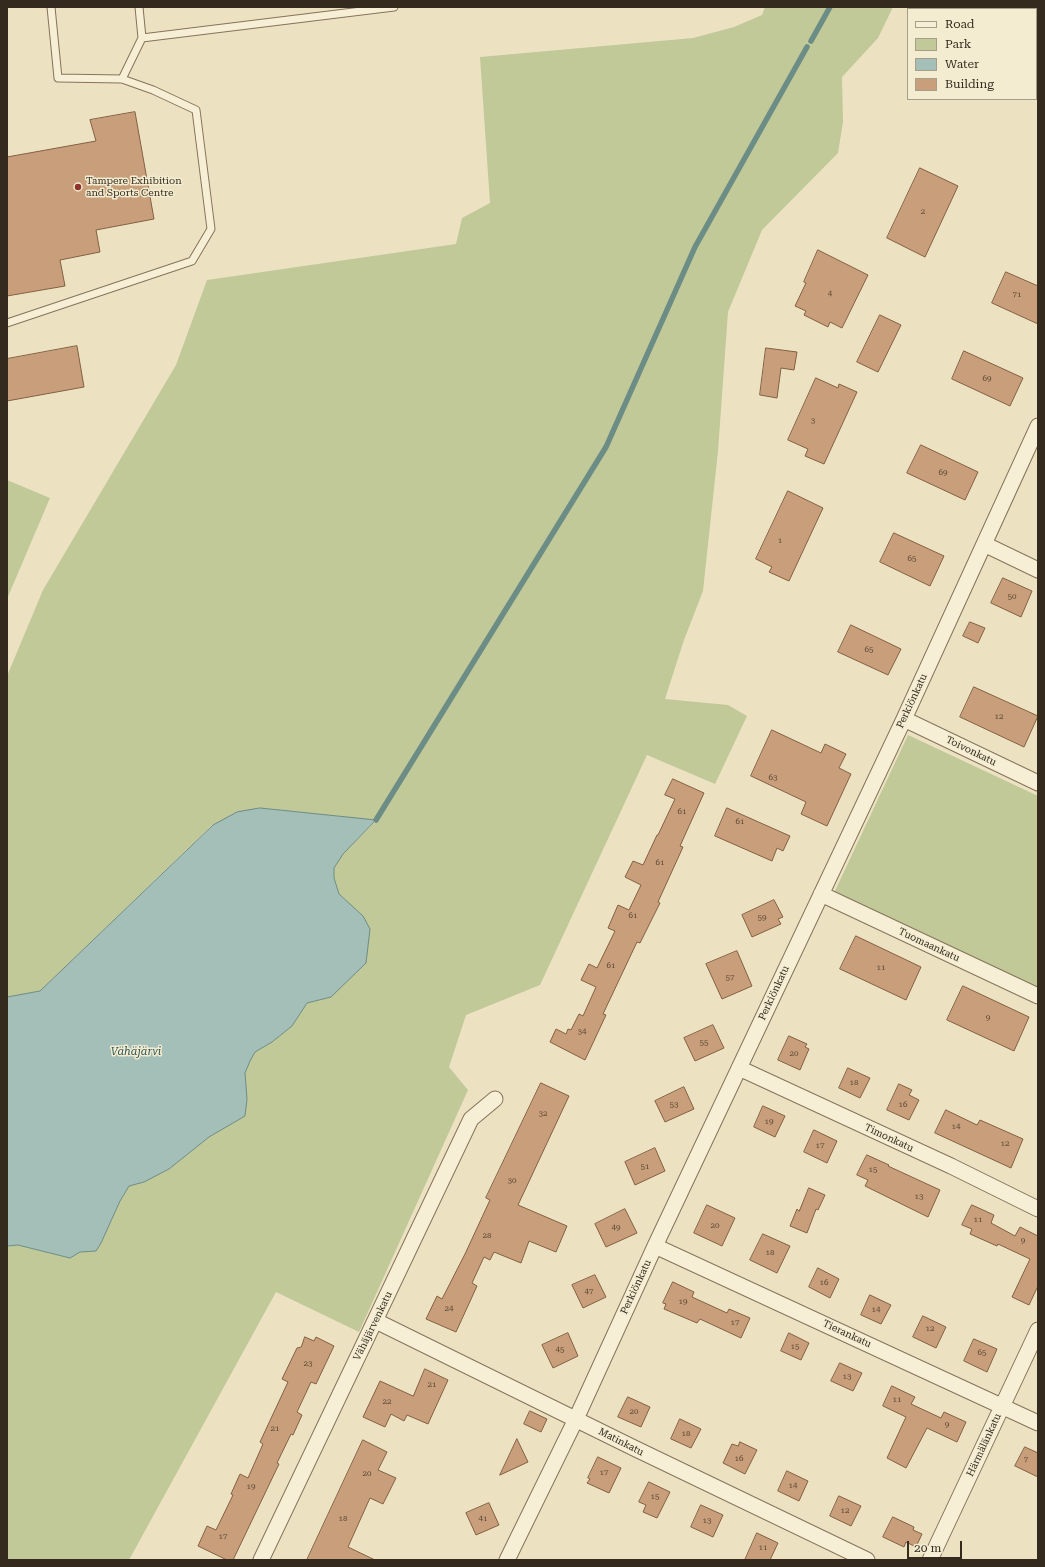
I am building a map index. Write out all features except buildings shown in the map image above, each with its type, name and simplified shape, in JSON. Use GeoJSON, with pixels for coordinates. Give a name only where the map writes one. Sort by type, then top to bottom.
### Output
{"type":"FeatureCollection","features":[{"type":"Feature","properties":{"kind":"street","name":"Perkiönkatu"},"geometry":{"type":"LineString","coordinates":[[507,1560],[576,1419],[655,1246],[904,719],[1038,426]]}},
{"type":"Feature","properties":{"kind":"street"},"geometry":{"type":"LineString","coordinates":[[984,544],[1038,570]]}},
{"type":"Feature","properties":{"kind":"street","name":"Toivonkatu"},"geometry":{"type":"LineString","coordinates":[[904,719],[1038,783]]}},
{"type":"Feature","properties":{"kind":"street","name":"Tuomaankatu"},"geometry":{"type":"LineString","coordinates":[[821,894],[1038,996]]}},
{"type":"Feature","properties":{"kind":"street","name":"Timonkatu"},"geometry":{"type":"LineString","coordinates":[[739,1068],[944,1163],[1038,1209]]}},
{"type":"Feature","properties":{"kind":"street","name":"Vähäjärvenkatu"},"geometry":{"type":"LineString","coordinates":[[261,1560],[472,1119],[495,1099]]}},
{"type":"Feature","properties":{"kind":"street","name":"Tierankatu"},"geometry":{"type":"LineString","coordinates":[[655,1246],[1038,1423]]}},
{"type":"Feature","properties":{"kind":"street","name":"Matinkatu"},"geometry":{"type":"LineString","coordinates":[[376,1321],[634,1448],[868,1560]]}},
{"type":"Feature","properties":{"kind":"street","name":"Härmälänkatu"},"geometry":{"type":"LineString","coordinates":[[930,1560],[1038,1330]]}},
{"type":"Feature","properties":{"kind":"lane"},"geometry":{"type":"LineString","coordinates":[[7,323],[192,261],[211,229],[196,110],[153,90],[122,79],[58,78],[50,7]]}},
{"type":"Feature","properties":{"kind":"lane"},"geometry":{"type":"LineString","coordinates":[[122,79],[142,38],[139,7]]}},
{"type":"Feature","properties":{"kind":"lane"},"geometry":{"type":"LineString","coordinates":[[142,38],[394,7]]}},
{"type":"Feature","properties":{"kind":"green space"},"geometry":{"type":"Polygon","coordinates":[[[765,7],[893,7],[878,38],[842,77],[843,122],[838,153],[762,230],[728,312],[718,451],[703,591],[684,640],[665,699],[728,705],[747,716],[715,784],[647,755],[540,985],[466,1015],[449,1067],[468,1090],[359,1332],[276,1292],[129,1560],[7,1560],[7,1246],[18,1245],[70,1258],[80,1252],[96,1251],[120,1201],[129,1186],[144,1182],[169,1169],[209,1137],[245,1116],[247,1099],[245,1073],[255,1052],[272,1042],[292,1026],[307,1003],[331,997],[363,916],[339,894],[334,878],[334,868],[343,854],[376,821],[260,808],[212,825],[40,991],[7,997],[7,676],[43,590],[176,365],[207,280],[456,244],[462,218],[490,203],[480,57],[693,38],[734,27],[762,15],[765,7]]]}},
{"type":"Feature","properties":{"kind":"green space"},"geometry":{"type":"Polygon","coordinates":[[[7,480],[50,498],[7,599],[7,480]]]}},
{"type":"Feature","properties":{"kind":"green space"},"geometry":{"type":"Polygon","coordinates":[[[908,735],[1038,796],[1038,988],[834,893],[908,735]]]}},
{"type":"Feature","properties":{"kind":"water","name":"Vähäjärvi"},"geometry":{"type":"Polygon","coordinates":[[[260,808],[376,820],[343,854],[334,868],[334,878],[339,894],[363,916],[370,929],[366,963],[331,997],[307,1003],[292,1026],[272,1042],[255,1052],[245,1073],[247,1099],[245,1116],[209,1137],[169,1169],[144,1182],[129,1186],[120,1201],[96,1251],[80,1252],[70,1258],[18,1245],[7,1246],[7,997],[40,991],[213,825],[237,812],[260,808]]]}},
{"type":"Feature","properties":{"kind":"waterway"},"geometry":{"type":"LineString","coordinates":[[811,41],[830,7]]}},
{"type":"Feature","properties":{"kind":"waterway"},"geometry":{"type":"LineString","coordinates":[[376,820],[606,447],[695,247],[807,47]]}},
{"type":"Feature","properties":{"kind":"place","name":"Tampere Exhibition and Sports Centre"},"geometry":{"type":"Point","coordinates":[78,187]}}]}
